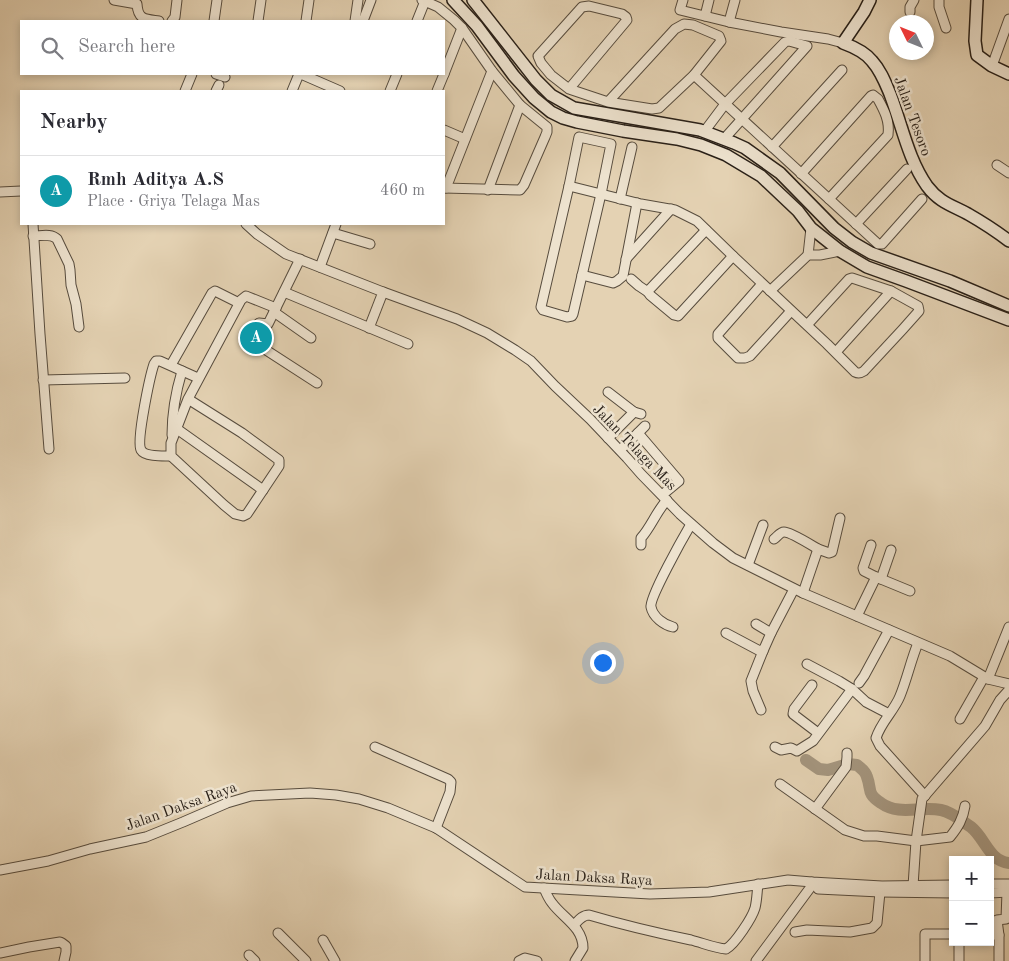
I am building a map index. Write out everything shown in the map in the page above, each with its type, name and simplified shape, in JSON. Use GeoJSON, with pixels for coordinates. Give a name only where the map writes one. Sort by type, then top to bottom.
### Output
{"type":"FeatureCollection","features":[{"type":"Feature","properties":{"kind":"street"},"geometry":{"type":"LineString","coordinates":[[114,0],[137,2],[138,14],[142,18],[153,20]]}},
{"type":"Feature","properties":{"kind":"street"},"geometry":{"type":"LineString","coordinates":[[173,20],[178,0]]}},
{"type":"Feature","properties":{"kind":"street"},"geometry":{"type":"LineString","coordinates":[[214,20],[218,0]]}},
{"type":"Feature","properties":{"kind":"street"},"geometry":{"type":"LineString","coordinates":[[258,20],[260,0]]}},
{"type":"Feature","properties":{"kind":"street"},"geometry":{"type":"LineString","coordinates":[[306,20],[309,0]]}},
{"type":"Feature","properties":{"kind":"street"},"geometry":{"type":"LineString","coordinates":[[355,20],[358,0]]}},
{"type":"Feature","properties":{"kind":"street"},"geometry":{"type":"LineString","coordinates":[[363,20],[371,0]]}},
{"type":"Feature","properties":{"kind":"street"},"geometry":{"type":"LineString","coordinates":[[453,0],[477,26],[514,76],[534,98],[551,112],[576,122],[678,139],[701,145],[726,155],[761,176],[798,211],[811,228],[840,251],[867,267],[1009,320]]}},
{"type":"Feature","properties":{"kind":"street"},"geometry":{"type":"LineString","coordinates":[[473,0],[536,80],[551,95],[564,103],[574,108],[704,132],[744,148],[780,173],[834,228],[852,242],[871,253],[950,281],[1009,306]]}},
{"type":"Feature","properties":{"kind":"street","name":"Jalan Tesoro"},"geometry":{"type":"LineString","coordinates":[[683,0],[680,10],[730,22],[828,39],[859,50],[871,59],[880,71],[895,108],[910,154],[928,187],[946,204],[966,213],[1009,241]]}},
{"type":"Feature","properties":{"kind":"street"},"geometry":{"type":"LineString","coordinates":[[705,16],[709,0]]}},
{"type":"Feature","properties":{"kind":"street"},"geometry":{"type":"LineString","coordinates":[[910,12],[910,7],[914,0]]}},
{"type":"Feature","properties":{"kind":"street"},"geometry":{"type":"LineString","coordinates":[[939,0],[939,8],[946,28]]}},
{"type":"Feature","properties":{"kind":"street"},"geometry":{"type":"LineString","coordinates":[[977,0],[975,49],[977,55],[992,66],[1009,74]]}},
{"type":"Feature","properties":{"kind":"street"},"geometry":{"type":"LineString","coordinates":[[417,20],[424,1],[445,11],[462,28],[492,71],[520,104],[547,127],[545,137],[520,190],[445,188],[492,71]]}},
{"type":"Feature","properties":{"kind":"street"},"geometry":{"type":"LineString","coordinates":[[843,43],[864,12],[867,1]]}},
{"type":"Feature","properties":{"kind":"street"},"geometry":{"type":"LineString","coordinates":[[730,22],[734,5]]}},
{"type":"Feature","properties":{"kind":"street"},"geometry":{"type":"LineString","coordinates":[[570,89],[627,20],[622,14],[589,6],[582,7],[538,56],[540,64],[570,89],[608,102],[652,109],[659,108],[694,74],[721,41],[721,38],[693,25],[684,24],[675,29],[608,102]]}},
{"type":"Feature","properties":{"kind":"street"},"geometry":{"type":"LineString","coordinates":[[477,26],[487,17]]}},
{"type":"Feature","properties":{"kind":"street"},"geometry":{"type":"LineString","coordinates":[[992,66],[1009,19]]}},
{"type":"Feature","properties":{"kind":"street"},"geometry":{"type":"LineString","coordinates":[[445,71],[462,28]]}},
{"type":"Feature","properties":{"kind":"street"},"geometry":{"type":"LineString","coordinates":[[704,132],[725,104],[785,42],[789,41],[807,46],[724,139]]}},
{"type":"Feature","properties":{"kind":"street"},"geometry":{"type":"LineString","coordinates":[[772,147],[842,70]]}},
{"type":"Feature","properties":{"kind":"street"},"geometry":{"type":"LineString","coordinates":[[694,74],[800,174],[878,244],[882,244],[922,199]]}},
{"type":"Feature","properties":{"kind":"street"},"geometry":{"type":"LineString","coordinates":[[185,90],[192,75]]}},
{"type":"Feature","properties":{"kind":"street"},"geometry":{"type":"LineString","coordinates":[[292,90],[300,75]]}},
{"type":"Feature","properties":{"kind":"street"},"geometry":{"type":"LineString","coordinates":[[302,75],[338,90]]}},
{"type":"Feature","properties":{"kind":"street"},"geometry":{"type":"LineString","coordinates":[[390,90],[395,75]]}},
{"type":"Feature","properties":{"kind":"street"},"geometry":{"type":"LineString","coordinates":[[437,90],[444,75]]}},
{"type":"Feature","properties":{"kind":"street"},"geometry":{"type":"LineString","coordinates":[[800,174],[871,96],[876,96],[888,120],[888,134],[829,199]]}},
{"type":"Feature","properties":{"kind":"street"},"geometry":{"type":"LineString","coordinates":[[488,190],[520,104]]}},
{"type":"Feature","properties":{"kind":"street"},"geometry":{"type":"LineString","coordinates":[[445,130],[465,139]]}},
{"type":"Feature","properties":{"kind":"street"},"geometry":{"type":"LineString","coordinates":[[579,137],[611,144],[601,194],[572,316],[567,317],[543,310],[541,305],[579,137]]}},
{"type":"Feature","properties":{"kind":"street"},"geometry":{"type":"LineString","coordinates":[[620,199],[632,148]]}},
{"type":"Feature","properties":{"kind":"street"},"geometry":{"type":"LineString","coordinates":[[748,168],[755,155]]}},
{"type":"Feature","properties":{"kind":"street"},"geometry":{"type":"LineString","coordinates":[[996,165],[1009,173]]}},
{"type":"Feature","properties":{"kind":"street"},"geometry":{"type":"LineString","coordinates":[[856,224],[907,169]]}},
{"type":"Feature","properties":{"kind":"street"},"geometry":{"type":"LineString","coordinates":[[569,186],[682,212],[697,221],[858,374],[862,373],[903,329],[919,311],[919,308],[891,291],[855,278],[849,279],[807,325]]}},
{"type":"Feature","properties":{"kind":"street"},"geometry":{"type":"LineString","coordinates":[[0,192],[20,191]]}},
{"type":"Feature","properties":{"kind":"street"},"geometry":{"type":"LineString","coordinates":[[582,275],[613,282],[623,276],[637,203]]}},
{"type":"Feature","properties":{"kind":"street"},"geometry":{"type":"LineString","coordinates":[[626,260],[671,209]]}},
{"type":"Feature","properties":{"kind":"street"},"geometry":{"type":"LineString","coordinates":[[32,225],[49,449]]}},
{"type":"Feature","properties":{"kind":"street","name":"Jalan Telaga Mas"},"geometry":{"type":"LineString","coordinates":[[247,225],[286,254],[457,319],[487,333],[515,350],[531,361],[584,413],[691,524],[734,558],[798,591],[950,656],[986,678],[1009,684]]}},
{"type":"Feature","properties":{"kind":"street"},"geometry":{"type":"LineString","coordinates":[[320,267],[336,225]]}},
{"type":"Feature","properties":{"kind":"street"},"geometry":{"type":"LineString","coordinates":[[770,291],[808,255],[811,228]]}},
{"type":"Feature","properties":{"kind":"street"},"geometry":{"type":"LineString","coordinates":[[648,292],[706,230]]}},
{"type":"Feature","properties":{"kind":"street"},"geometry":{"type":"LineString","coordinates":[[333,233],[370,244]]}},
{"type":"Feature","properties":{"kind":"street"},"geometry":{"type":"LineString","coordinates":[[33,236],[51,235],[57,239],[69,264],[79,327]]}},
{"type":"Feature","properties":{"kind":"street"},"geometry":{"type":"LineString","coordinates":[[808,255],[840,251]]}},
{"type":"Feature","properties":{"kind":"street"},"geometry":{"type":"LineString","coordinates":[[631,279],[674,315],[678,316],[733,256]]}},
{"type":"Feature","properties":{"kind":"street"},"geometry":{"type":"LineString","coordinates":[[300,259],[268,324],[259,323],[249,340],[317,383]]}},
{"type":"Feature","properties":{"kind":"street"},"geometry":{"type":"LineString","coordinates":[[762,284],[718,334],[718,338],[732,353],[738,358],[750,356],[792,311]]}},
{"type":"Feature","properties":{"kind":"street"},"geometry":{"type":"LineString","coordinates":[[171,365],[214,291],[240,303]]}},
{"type":"Feature","properties":{"kind":"street"},"geometry":{"type":"LineString","coordinates":[[836,352],[891,291]]}},
{"type":"Feature","properties":{"kind":"street"},"geometry":{"type":"LineString","coordinates":[[284,292],[408,344]]}},
{"type":"Feature","properties":{"kind":"street"},"geometry":{"type":"LineString","coordinates":[[369,328],[383,292]]}},
{"type":"Feature","properties":{"kind":"street"},"geometry":{"type":"LineString","coordinates":[[171,456],[171,444],[188,399],[241,300],[246,296],[275,310],[311,338]]}},
{"type":"Feature","properties":{"kind":"street"},"geometry":{"type":"LineString","coordinates":[[188,399],[242,433],[279,460],[280,466],[247,514],[243,516],[235,514],[224,505],[171,456],[147,454],[140,449],[147,393],[156,361],[171,365],[198,378]]}},
{"type":"Feature","properties":{"kind":"street"},"geometry":{"type":"LineString","coordinates":[[182,371],[177,386],[172,427],[175,434],[264,490]]}},
{"type":"Feature","properties":{"kind":"street"},"geometry":{"type":"LineString","coordinates":[[43,380],[125,378]]}},
{"type":"Feature","properties":{"kind":"street"},"geometry":{"type":"LineString","coordinates":[[608,392],[638,413],[608,438]]}},
{"type":"Feature","properties":{"kind":"street"},"geometry":{"type":"LineString","coordinates":[[620,450],[645,426]]}},
{"type":"Feature","properties":{"kind":"street"},"geometry":{"type":"LineString","coordinates":[[638,434],[681,483],[664,498],[661,507],[641,538],[641,545]]}},
{"type":"Feature","properties":{"kind":"street"},"geometry":{"type":"LineString","coordinates":[[774,539],[782,532],[786,532],[829,553],[832,552],[840,518]]}},
{"type":"Feature","properties":{"kind":"street"},"geometry":{"type":"LineString","coordinates":[[673,627],[662,623],[650,607],[654,593],[691,524]]}},
{"type":"Feature","properties":{"kind":"street"},"geometry":{"type":"LineString","coordinates":[[748,565],[763,525]]}},
{"type":"Feature","properties":{"kind":"street"},"geometry":{"type":"LineString","coordinates":[[871,545],[862,568],[864,571],[910,591]]}},
{"type":"Feature","properties":{"kind":"street"},"geometry":{"type":"LineString","coordinates":[[761,710],[751,685],[751,680],[771,632],[798,591],[818,549]]}},
{"type":"Feature","properties":{"kind":"street"},"geometry":{"type":"LineString","coordinates":[[857,616],[891,550]]}},
{"type":"Feature","properties":{"kind":"street"},"geometry":{"type":"LineString","coordinates":[[756,624],[771,632]]}},
{"type":"Feature","properties":{"kind":"street"},"geometry":{"type":"LineString","coordinates":[[960,719],[986,678],[1009,627]]}},
{"type":"Feature","properties":{"kind":"street"},"geometry":{"type":"LineString","coordinates":[[775,747],[781,750],[791,748],[797,751],[812,741],[864,676],[889,630]]}},
{"type":"Feature","properties":{"kind":"street"},"geometry":{"type":"LineString","coordinates":[[726,633],[763,651]]}},
{"type":"Feature","properties":{"kind":"street"},"geometry":{"type":"LineString","coordinates":[[918,643],[899,697],[876,738],[923,797]]}},
{"type":"Feature","properties":{"kind":"street"},"geometry":{"type":"LineString","coordinates":[[806,664],[855,686],[866,702],[889,714]]}},
{"type":"Feature","properties":{"kind":"street"},"geometry":{"type":"LineString","coordinates":[[812,685],[794,709],[793,714],[818,733]]}},
{"type":"Feature","properties":{"kind":"street"},"geometry":{"type":"LineString","coordinates":[[913,886],[916,841],[923,797],[986,726],[1000,700],[1009,690]]}},
{"type":"Feature","properties":{"kind":"street"},"geometry":{"type":"LineString","coordinates":[[376,747],[451,782],[450,792],[436,828]]}},
{"type":"Feature","properties":{"kind":"street"},"geometry":{"type":"LineString","coordinates":[[815,809],[846,766],[847,755]]}},
{"type":"Feature","properties":{"kind":"street"},"geometry":{"type":"LineString","coordinates":[[780,784],[845,830],[864,836],[916,841],[950,837],[962,820],[965,806]]}},
{"type":"Feature","properties":{"kind":"street","name":"Jalan Daksa Raya"},"geometry":{"type":"LineString","coordinates":[[0,870],[48,861],[90,849],[146,837],[227,803],[251,796],[310,793],[336,795],[388,808],[436,828],[525,887],[650,894],[709,892],[788,880],[800,881],[806,886],[811,885]]}},
{"type":"Feature","properties":{"kind":"street"},"geometry":{"type":"LineString","coordinates":[[574,924],[585,915],[726,949],[735,941],[753,914],[756,906],[758,884]]}},
{"type":"Feature","properties":{"kind":"street"},"geometry":{"type":"LineString","coordinates":[[811,885],[949,885]]}},
{"type":"Feature","properties":{"kind":"street"},"geometry":{"type":"LineString","coordinates":[[811,885],[880,892],[949,893]]}},
{"type":"Feature","properties":{"kind":"street"},"geometry":{"type":"LineString","coordinates":[[756,961],[811,885]]}},
{"type":"Feature","properties":{"kind":"street"},"geometry":{"type":"LineString","coordinates":[[994,885],[1008,889]]}},
{"type":"Feature","properties":{"kind":"street"},"geometry":{"type":"LineString","coordinates":[[544,888],[551,902],[574,924],[581,936],[583,948],[575,961]]}},
{"type":"Feature","properties":{"kind":"street"},"geometry":{"type":"LineString","coordinates":[[994,892],[1008,889]]}},
{"type":"Feature","properties":{"kind":"street"},"geometry":{"type":"LineString","coordinates":[[999,961],[994,935],[996,920],[1006,919],[1008,889]]}},
{"type":"Feature","properties":{"kind":"street"},"geometry":{"type":"LineString","coordinates":[[795,932],[807,930],[850,932],[872,928],[877,923],[880,892]]}},
{"type":"Feature","properties":{"kind":"street"},"geometry":{"type":"LineString","coordinates":[[278,933],[306,961]]}},
{"type":"Feature","properties":{"kind":"street"},"geometry":{"type":"LineString","coordinates":[[925,961],[925,934],[949,934]]}},
{"type":"Feature","properties":{"kind":"street"},"geometry":{"type":"LineString","coordinates":[[323,940],[335,961]]}},
{"type":"Feature","properties":{"kind":"street"},"geometry":{"type":"LineString","coordinates":[[0,953],[60,942],[66,946],[64,961]]}},
{"type":"Feature","properties":{"kind":"street"},"geometry":{"type":"LineString","coordinates":[[959,946],[959,961]]}},
{"type":"Feature","properties":{"kind":"street"},"geometry":{"type":"LineString","coordinates":[[519,961],[525,958],[536,961]]}},
{"type":"Feature","properties":{"kind":"waterway"},"geometry":{"type":"LineString","coordinates":[[806,760],[819,769],[828,770],[848,764],[857,765],[866,775],[871,794],[876,800],[895,809],[933,809],[949,813],[971,827],[992,854],[1002,861],[1009,863]]}},
{"type":"Feature","properties":{"kind":"place","name":"Rmh Aditya A.S"},"geometry":{"type":"Point","coordinates":[256,338]}}]}
